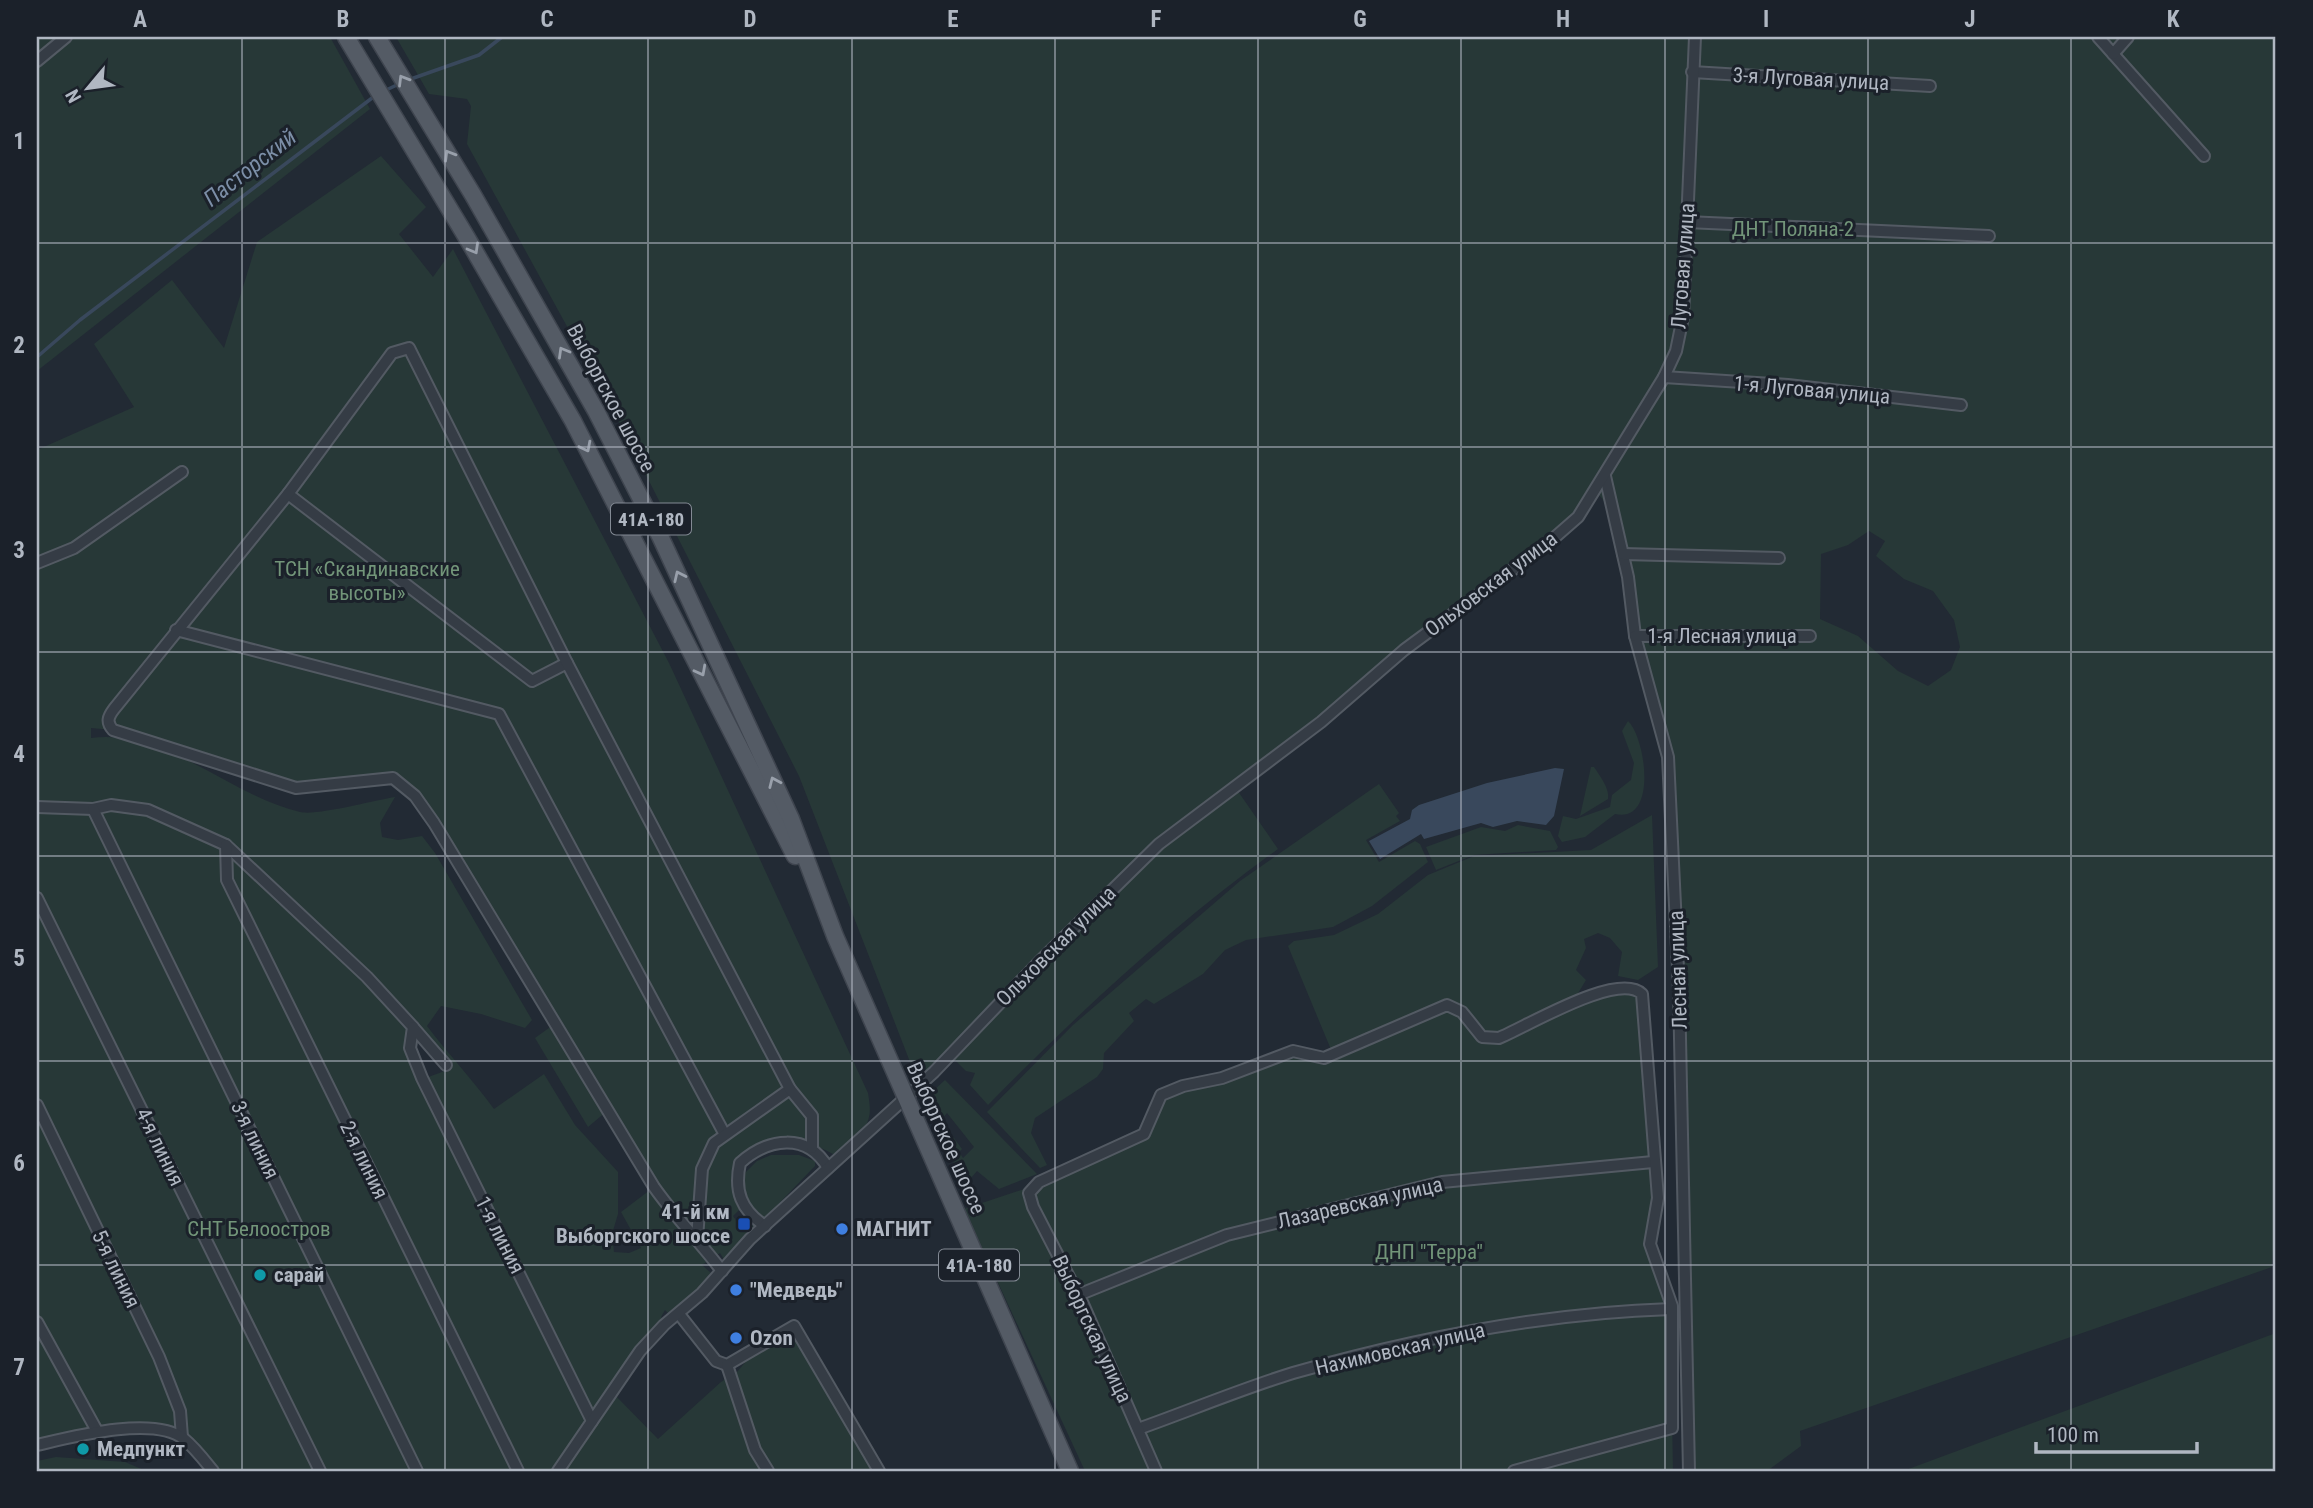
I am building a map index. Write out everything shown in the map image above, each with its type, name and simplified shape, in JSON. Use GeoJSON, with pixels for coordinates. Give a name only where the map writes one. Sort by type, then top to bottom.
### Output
{"type":"FeatureCollection","features":[{"type":"Feature","properties":{"kind":"main road","name":"Выборгское шоссе"},"geometry":{"type":"LineString","coordinates":[[346,37],[573,421],[835,936]]}},
{"type":"Feature","properties":{"kind":"main road","name":"Выборгское шоссе"},"geometry":{"type":"LineString","coordinates":[[377,37],[597,411],[660,536],[790,819],[835,936],[1070,1471]]}},
{"type":"Feature","properties":{"kind":"street"},"geometry":{"type":"LineString","coordinates":[[37,61],[66,37]]}},
{"type":"Feature","properties":{"kind":"street","name":"Луговая улица"},"geometry":{"type":"LineString","coordinates":[[1605,476],[1664,377],[1676,351],[1683,317],[1695,37]]}},
{"type":"Feature","properties":{"kind":"street"},"geometry":{"type":"LineString","coordinates":[[2098,37],[2204,156]]}},
{"type":"Feature","properties":{"kind":"street"},"geometry":{"type":"LineString","coordinates":[[2113,54],[2128,37]]}},
{"type":"Feature","properties":{"kind":"street","name":"3-я Луговая улица"},"geometry":{"type":"LineString","coordinates":[[1692,72],[1930,86]]}},
{"type":"Feature","properties":{"kind":"street"},"geometry":{"type":"LineString","coordinates":[[1687,222],[1989,236]]}},
{"type":"Feature","properties":{"kind":"street"},"geometry":{"type":"LineString","coordinates":[[722,1271],[678,1220],[654,1187],[434,823],[404,784],[393,778],[296,788],[113,730],[108,718],[176,630],[288,494],[392,353],[409,348],[567,663],[790,1089],[812,1115],[812,1148]]}},
{"type":"Feature","properties":{"kind":"street","name":"1-я Луговая улица"},"geometry":{"type":"LineString","coordinates":[[1664,377],[1788,385],[1961,405]]}},
{"type":"Feature","properties":{"kind":"street"},"geometry":{"type":"LineString","coordinates":[[37,563],[74,548],[182,472]]}},
{"type":"Feature","properties":{"kind":"street","name":"Лесная улица"},"geometry":{"type":"LineString","coordinates":[[1605,476],[1623,554],[1634,636],[1668,757],[1679,990],[1689,1471]]}},
{"type":"Feature","properties":{"kind":"street","name":"Ольховская улица"},"geometry":{"type":"LineString","coordinates":[[558,1471],[640,1351],[665,1324],[679,1314],[765,1226],[906,1098],[1159,844],[1331,714],[1453,612],[1546,545],[1578,517],[1605,476]]}},
{"type":"Feature","properties":{"kind":"street"},"geometry":{"type":"LineString","coordinates":[[288,494],[532,681],[567,663]]}},
{"type":"Feature","properties":{"kind":"street"},"geometry":{"type":"LineString","coordinates":[[1623,554],[1779,558]]}},
{"type":"Feature","properties":{"kind":"street"},"geometry":{"type":"LineString","coordinates":[[176,630],[499,714],[724,1133]]}},
{"type":"Feature","properties":{"kind":"street","name":"1-я Лесная улица"},"geometry":{"type":"LineString","coordinates":[[1634,636],[1810,636]]}},
{"type":"Feature","properties":{"kind":"street"},"geometry":{"type":"LineString","coordinates":[[37,807],[93,809],[111,805],[148,810],[226,845],[367,977],[446,1065]]}},
{"type":"Feature","properties":{"kind":"street","name":"3-я линия"},"geometry":{"type":"LineString","coordinates":[[93,809],[416,1471]]}},
{"type":"Feature","properties":{"kind":"street","name":"2-я линия"},"geometry":{"type":"LineString","coordinates":[[226,845],[227,880],[518,1471]]}},
{"type":"Feature","properties":{"kind":"street","name":"4-я линия"},"geometry":{"type":"LineString","coordinates":[[37,898],[320,1471]]}},
{"type":"Feature","properties":{"kind":"street","name":"Выборгская улица"},"geometry":{"type":"LineString","coordinates":[[1156,1471],[1078,1294],[1028,1193],[1039,1182],[1144,1134],[1161,1096],[1183,1086],[1222,1078],[1293,1051],[1324,1058],[1447,1005],[1462,1012],[1482,1037],[1499,1038],[1601,991],[1627,987],[1642,992],[1653,1162]]}},
{"type":"Feature","properties":{"kind":"street","name":"1-я линия"},"geometry":{"type":"LineString","coordinates":[[413,1027],[410,1048],[592,1421]]}},
{"type":"Feature","properties":{"kind":"street"},"geometry":{"type":"LineString","coordinates":[[697,1239],[702,1169],[714,1143],[724,1133],[790,1089]]}},
{"type":"Feature","properties":{"kind":"street","name":"5-я линия"},"geometry":{"type":"LineString","coordinates":[[37,1105],[159,1357],[180,1411],[182,1437]]}},
{"type":"Feature","properties":{"kind":"street"},"geometry":{"type":"LineString","coordinates":[[765,1226],[752,1217],[739,1197],[736,1181],[740,1163],[767,1145],[802,1143],[812,1148],[828,1168]]}},
{"type":"Feature","properties":{"kind":"street"},"geometry":{"type":"LineString","coordinates":[[1514,1471],[1672,1428],[1671,1309],[1650,1244],[1658,1198],[1653,1162]]}},
{"type":"Feature","properties":{"kind":"street","name":"Лазаревская улица"},"geometry":{"type":"LineString","coordinates":[[1078,1294],[1227,1235],[1442,1182],[1653,1162]]}},
{"type":"Feature","properties":{"kind":"street","name":"Нахимовская улица"},"geometry":{"type":"LineString","coordinates":[[1138,1429],[1291,1374],[1398,1345],[1609,1311],[1671,1309]]}},
{"type":"Feature","properties":{"kind":"street"},"geometry":{"type":"LineString","coordinates":[[679,1314],[716,1361],[727,1365]]}},
{"type":"Feature","properties":{"kind":"street"},"geometry":{"type":"LineString","coordinates":[[37,1322],[97,1431]]}},
{"type":"Feature","properties":{"kind":"street"},"geometry":{"type":"LineString","coordinates":[[727,1365],[794,1326],[880,1471]]}},
{"type":"Feature","properties":{"kind":"street"},"geometry":{"type":"LineString","coordinates":[[727,1365],[755,1450],[768,1471]]}},
{"type":"Feature","properties":{"kind":"street"},"geometry":{"type":"LineString","coordinates":[[37,1445],[97,1431],[149,1428],[182,1437],[213,1471]]}},
{"type":"Feature","properties":{"kind":"green space"},"geometry":{"type":"Polygon","coordinates":[[[37,37],[330,37],[370,109],[37,371],[37,37]]]}},
{"type":"Feature","properties":{"kind":"green space","name":"ДНТ Поляна-2"},"geometry":{"type":"Polygon","coordinates":[[[396,37],[2276,37],[2276,1202],[2272,1267],[1800,1431],[1801,1446],[1767,1471],[1689,1471],[1668,757],[1634,632],[1614,514],[1596,491],[1584,509],[1235,787],[1278,849],[1164,939],[1057,1037],[988,1105],[970,1085],[975,1073],[966,1071],[951,1056],[934,1072],[912,1067],[799,776],[615,414],[467,144],[471,106],[467,99],[429,94],[396,37]],[[1869,531],[1848,545],[1821,554],[1820,619],[1858,636],[1898,671],[1928,686],[1951,670],[1960,647],[1954,620],[1933,591],[1904,579],[1876,556],[1885,541],[1869,531]]]}},
{"type":"Feature","properties":{"kind":"green space"},"geometry":{"type":"Polygon","coordinates":[[[381,156],[426,207],[399,234],[433,277],[453,249],[669,663],[868,1093],[870,1111],[867,1123],[855,1140],[844,1149],[833,1154],[795,1139],[784,1138],[762,1144],[738,1161],[743,1206],[733,1216],[742,1229],[754,1221],[757,1226],[725,1261],[720,1253],[702,1265],[711,1273],[697,1290],[669,1314],[665,1310],[661,1317],[665,1321],[611,1391],[658,1439],[721,1382],[737,1372],[759,1346],[794,1326],[881,1471],[213,1471],[181,1436],[149,1428],[37,1445],[37,450],[134,407],[94,344],[172,280],[224,348],[257,242],[381,156]],[[91,728],[91,738],[119,738],[145,743],[172,753],[274,804],[300,812],[332,810],[395,797],[380,823],[382,837],[398,840],[422,836],[435,853],[532,1020],[525,1028],[481,1014],[441,1006],[427,1026],[494,1109],[544,1074],[575,1125],[618,1172],[618,1214],[612,1234],[614,1252],[629,1253],[641,1248],[621,1212],[654,1187],[607,1111],[588,1127],[535,1038],[553,1025],[434,823],[392,778],[296,788],[113,730],[91,728]],[[412,1027],[410,1048],[423,1079],[450,1069],[450,1068],[412,1027]]]}},
{"type":"Feature","properties":{"kind":"green space"},"geometry":{"type":"Polygon","coordinates":[[[1628,721],[1640,744],[1643,761],[1643,793],[1638,806],[1629,814],[1615,814],[1585,837],[1562,842],[1558,836],[1563,816],[1576,819],[1610,807],[1612,795],[1631,780],[1634,763],[1622,731],[1628,721]]]}},
{"type":"Feature","properties":{"kind":"green space"},"geometry":{"type":"Polygon","coordinates":[[[1591,767],[1594,767],[1604,783],[1608,799],[1580,816],[1591,767]]]}},
{"type":"Feature","properties":{"kind":"green space"},"geometry":{"type":"Polygon","coordinates":[[[1379,784],[1399,813],[1396,816],[1400,821],[1366,840],[1379,862],[1415,841],[1420,844],[1428,862],[1372,906],[1333,927],[1246,940],[1225,950],[1203,974],[1154,1004],[1146,999],[1129,1013],[1134,1021],[1104,1053],[1103,1069],[1097,1077],[1035,1118],[1031,1133],[1047,1165],[1040,1168],[987,1112],[1073,1025],[1240,881],[1379,784]]]}},
{"type":"Feature","properties":{"kind":"green space","name":"ДНП \"Терра\""},"geometry":{"type":"Polygon","coordinates":[[[1652,815],[1658,967],[1638,980],[1618,976],[1622,952],[1610,938],[1598,933],[1584,939],[1586,948],[1576,970],[1586,980],[1577,995],[1579,998],[1642,992],[1658,1198],[1651,1231],[1670,1302],[1673,1471],[1085,1471],[964,1209],[1036,1185],[1144,1134],[1161,1095],[1293,1051],[1320,1059],[1332,1052],[1288,946],[1294,941],[1334,935],[1378,914],[1428,875],[1474,856],[1591,850],[1652,815]]]}},
{"type":"Feature","properties":{"kind":"green space"},"geometry":{"type":"Polygon","coordinates":[[[1518,825],[1550,831],[1558,847],[1556,850],[1474,855],[1436,870],[1426,847],[1481,827],[1505,831],[1518,825]]]}},
{"type":"Feature","properties":{"kind":"green space"},"geometry":{"type":"Polygon","coordinates":[[[945,1080],[1037,1174],[999,1189],[977,1171],[965,1185],[922,1101],[945,1080]],[[947,1113],[941,1120],[962,1149],[959,1152],[963,1158],[974,1147],[947,1113]]]}},
{"type":"Feature","properties":{"kind":"green space"},"geometry":{"type":"Polygon","coordinates":[[[771,1155],[799,1155],[815,1161],[815,1166],[764,1219],[749,1209],[741,1192],[739,1179],[757,1161],[771,1155]]]}},
{"type":"Feature","properties":{"kind":"green space"},"geometry":{"type":"Polygon","coordinates":[[[2276,1333],[2276,1471],[1903,1471],[2276,1333]]]}},
{"type":"Feature","properties":{"kind":"green space"},"geometry":{"type":"Polygon","coordinates":[[[56,1457],[125,1462],[146,1471],[37,1471],[37,1461],[56,1457]]]}},
{"type":"Feature","properties":{"kind":"water"},"geometry":{"type":"Polygon","coordinates":[[[1555,768],[1564,769],[1554,816],[1546,825],[1517,821],[1493,827],[1481,823],[1424,839],[1421,834],[1380,859],[1369,841],[1410,819],[1412,810],[1419,805],[1487,783],[1555,768]]]}},
{"type":"Feature","properties":{"kind":"waterway","name":"Пасторский"},"geometry":{"type":"LineString","coordinates":[[408,80],[479,55],[502,37]]}},
{"type":"Feature","properties":{"kind":"waterway","name":"Пасторский"},"geometry":{"type":"LineString","coordinates":[[382,92],[401,83]]}},
{"type":"Feature","properties":{"kind":"waterway","name":"Пасторский"},"geometry":{"type":"LineString","coordinates":[[37,357],[80,320],[376,95]]}},
{"type":"Feature","properties":{"kind":"place","name":"41-й км Выборгского шоссе"},"geometry":{"type":"Point","coordinates":[744,1224]}},
{"type":"Feature","properties":{"kind":"place","name":"МАГНИТ"},"geometry":{"type":"Point","coordinates":[842,1229]}},
{"type":"Feature","properties":{"kind":"place","name":"сарай"},"geometry":{"type":"Point","coordinates":[260,1275]}},
{"type":"Feature","properties":{"kind":"place","name":"\"Медведь\""},"geometry":{"type":"Point","coordinates":[736,1290]}},
{"type":"Feature","properties":{"kind":"place","name":"Ozon"},"geometry":{"type":"Point","coordinates":[736,1338]}},
{"type":"Feature","properties":{"kind":"place","name":"Медпункт"},"geometry":{"type":"Point","coordinates":[83,1449]}},
{"type":"Feature","properties":{"kind":"park label","name":"ТСН «Скандинавские высоты»"},"geometry":{"type":"Point","coordinates":[367,581]}},
{"type":"Feature","properties":{"kind":"park label","name":"СНТ Белоостров"},"geometry":{"type":"Point","coordinates":[259,1229]}}]}
